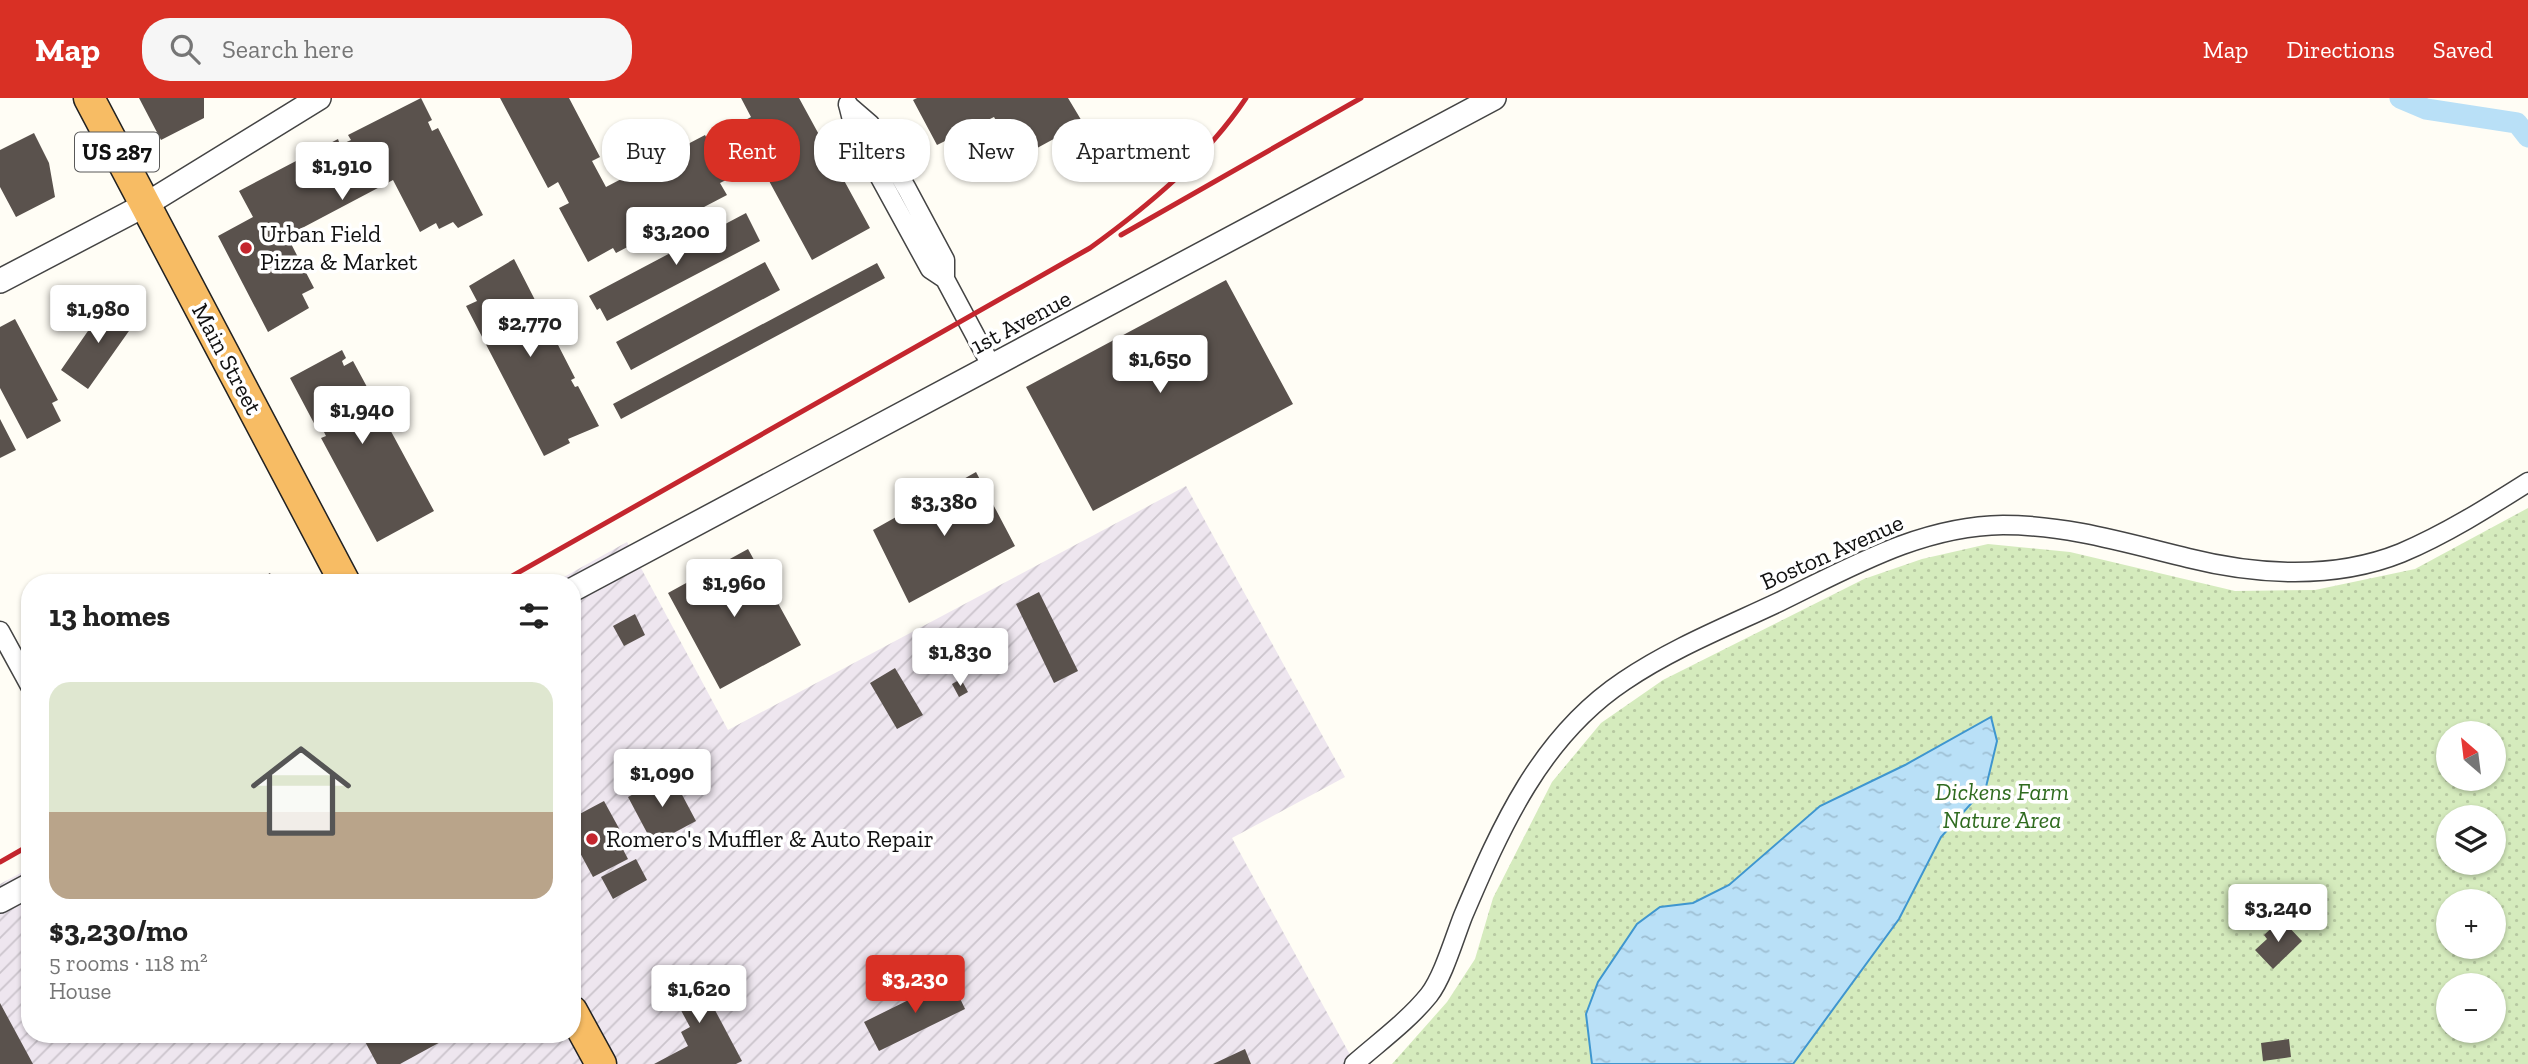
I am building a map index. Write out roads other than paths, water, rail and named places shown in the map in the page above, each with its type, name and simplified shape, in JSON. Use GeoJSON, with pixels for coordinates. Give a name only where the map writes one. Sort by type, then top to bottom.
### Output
{"type":"FeatureCollection","features":[{"type":"Feature","properties":{"kind":"highway","name":"Main Street"},"geometry":{"type":"LineString","coordinates":[[89,98],[340,574]]}},
{"type":"Feature","properties":{"kind":"highway"},"geometry":{"type":"LineString","coordinates":[[581,1027],[601,1064]]}},
{"type":"Feature","properties":{"kind":"street"},"geometry":{"type":"LineString","coordinates":[[0,281],[145,205],[319,98]]}},
{"type":"Feature","properties":{"kind":"street","name":"1st Avenue"},"geometry":{"type":"LineString","coordinates":[[581,585],[1494,98]]}},
{"type":"Feature","properties":{"kind":"street"},"geometry":{"type":"LineString","coordinates":[[846,102],[870,124],[901,178],[945,260],[945,279],[992,367]]}},
{"type":"Feature","properties":{"kind":"street","name":"Boston Avenue"},"geometry":{"type":"LineString","coordinates":[[1354,1064],[1431,993],[1519,793],[1564,732],[1622,682],[1685,645],[1867,559],[1955,529],[2001,525],[2052,527],[2232,568],[2271,572],[2307,571],[2343,568],[2398,554],[2450,530],[2528,482]]}},
{"type":"Feature","properties":{"kind":"street"},"geometry":{"type":"LineString","coordinates":[[0,631],[21,670]]}},
{"type":"Feature","properties":{"kind":"street"},"geometry":{"type":"LineString","coordinates":[[0,901],[21,890]]}},
{"type":"Feature","properties":{"kind":"water"},"geometry":{"type":"Polygon","coordinates":[[[1991,717],[1997,741],[1986,787],[1941,837],[1899,919],[1793,1064],[1592,1064],[1586,1014],[1598,982],[1637,924],[1660,907],[1693,903],[1729,885],[1820,806],[1905,765],[1991,717]]]}},
{"type":"Feature","properties":{"kind":"waterway"},"geometry":{"type":"LineString","coordinates":[[2400,98],[2426,109],[2517,123],[2528,137]]}},
{"type":"Feature","properties":{"kind":"railway"},"geometry":{"type":"LineString","coordinates":[[516,574],[1090,248],[1175,180],[1213,141],[1246,98]]}},
{"type":"Feature","properties":{"kind":"railway"},"geometry":{"type":"LineString","coordinates":[[1121,235],[1361,98]]}},
{"type":"Feature","properties":{"kind":"railway"},"geometry":{"type":"LineString","coordinates":[[0,862],[21,850]]}},
{"type":"Feature","properties":{"kind":"place","name":"Urban Field Pizza & Market"},"geometry":{"type":"Point","coordinates":[246,248]}},
{"type":"Feature","properties":{"kind":"place","name":"Romero's Muffler & Auto Repair"},"geometry":{"type":"Point","coordinates":[592,839]}},
{"type":"Feature","properties":{"kind":"park label","name":"Dickens Farm Nature Area"},"geometry":{"type":"Point","coordinates":[2002,806]}}]}
